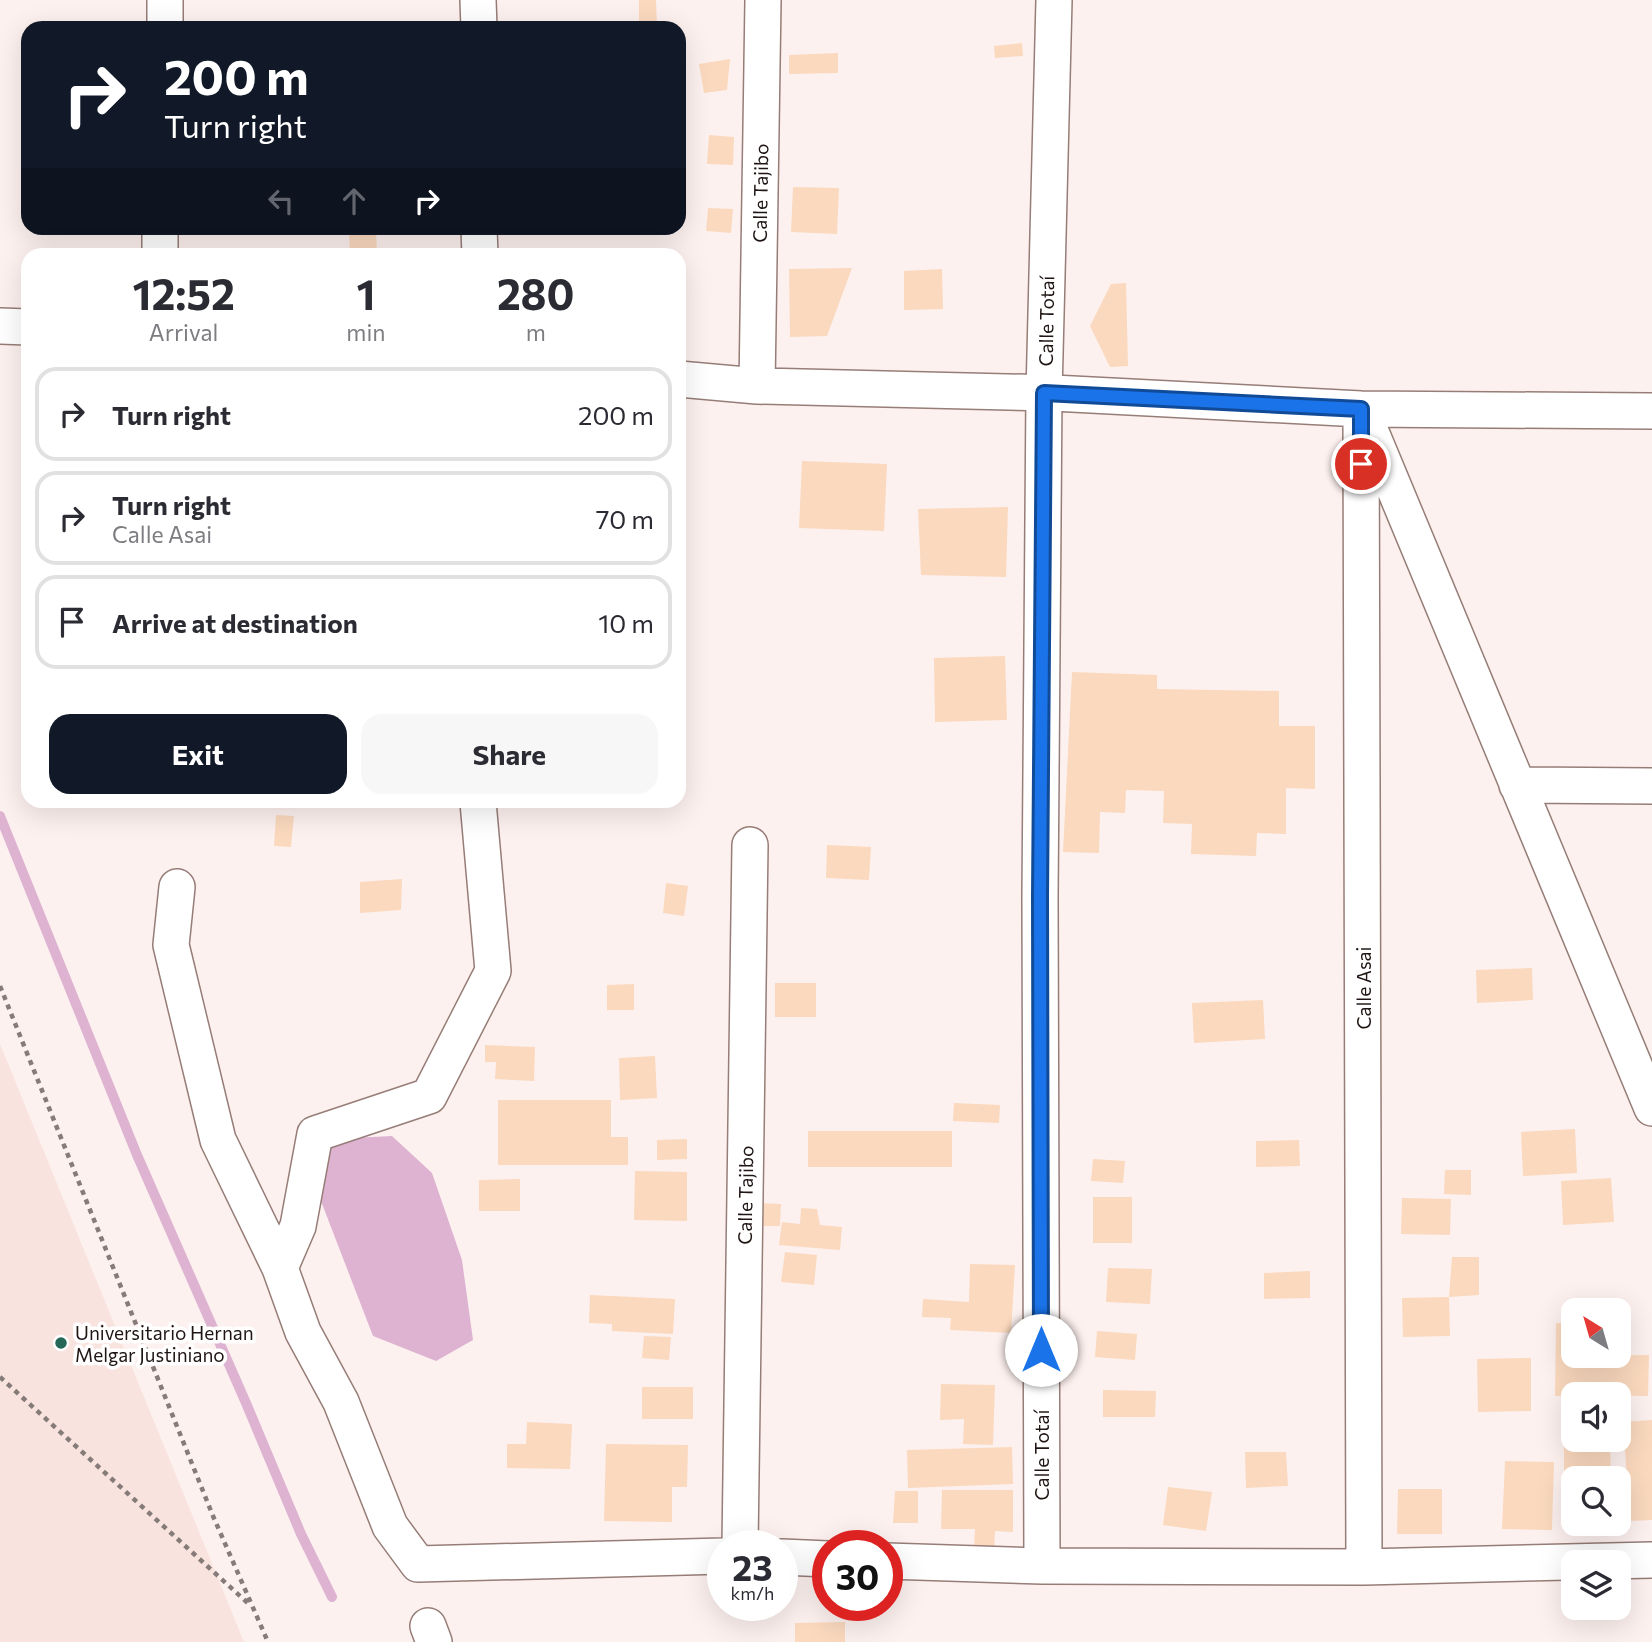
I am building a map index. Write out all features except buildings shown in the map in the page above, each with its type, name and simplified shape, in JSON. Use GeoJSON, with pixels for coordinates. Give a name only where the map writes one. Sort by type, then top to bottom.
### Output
{"type":"FeatureCollection","features":[{"type":"Feature","properties":{"kind":"street"},"geometry":{"type":"LineString","coordinates":[[165,21],[166,0]]}},
{"type":"Feature","properties":{"kind":"street"},"geometry":{"type":"LineString","coordinates":[[478,0],[479,21]]}},
{"type":"Feature","properties":{"kind":"street","name":"Calle Tajibo"},"geometry":{"type":"LineString","coordinates":[[757,386],[763,0]]}},
{"type":"Feature","properties":{"kind":"street","name":"Calle Totaí"},"geometry":{"type":"LineString","coordinates":[[1042,1566],[1040,884],[1044,393],[1054,0]]}},
{"type":"Feature","properties":{"kind":"street"},"geometry":{"type":"LineString","coordinates":[[0,326],[21,327]]}},
{"type":"Feature","properties":{"kind":"street"},"geometry":{"type":"LineString","coordinates":[[686,380],[757,386],[1044,393],[1361,409],[1652,411]]}},
{"type":"Feature","properties":{"kind":"street"},"geometry":{"type":"LineString","coordinates":[[1361,409],[1652,1108]]}},
{"type":"Feature","properties":{"kind":"street","name":"Calle Asai"},"geometry":{"type":"LineString","coordinates":[[1361,409],[1364,1567]]}},
{"type":"Feature","properties":{"kind":"street"},"geometry":{"type":"LineString","coordinates":[[1517,785],[1652,786]]}},
{"type":"Feature","properties":{"kind":"street"},"geometry":{"type":"LineString","coordinates":[[280,1268],[298,1226],[315,1134],[429,1096],[493,971],[479,808]]}},
{"type":"Feature","properties":{"kind":"street","name":"Calle Tajibo"},"geometry":{"type":"LineString","coordinates":[[740,1530],[750,845]]}},
{"type":"Feature","properties":{"kind":"street"},"geometry":{"type":"LineString","coordinates":[[177,887],[171,945],[218,1140],[280,1268],[303,1332],[341,1402],[390,1526],[418,1564],[707,1556]]}},
{"type":"Feature","properties":{"kind":"street"},"geometry":{"type":"LineString","coordinates":[[903,1562],[1042,1566],[1364,1567],[1652,1560]]}},
{"type":"Feature","properties":{"kind":"path"},"geometry":{"type":"LineString","coordinates":[[0,986],[203,1490],[268,1642]]}},
{"type":"Feature","properties":{"kind":"path"},"geometry":{"type":"LineString","coordinates":[[0,1377],[254,1609]]}},
{"type":"Feature","properties":{"kind":"shaded area","name":"Universitario Hernan Melgar Justiniano"},"geometry":{"type":"Polygon","coordinates":[[[0,1044],[244,1642],[0,1642],[0,1044]]]}},
{"type":"Feature","properties":{"kind":"shaded area"},"geometry":{"type":"Polygon","coordinates":[[[392,1136],[432,1173],[462,1260],[473,1340],[436,1361],[373,1336],[314,1183],[333,1139],[392,1136]]]}},
{"type":"Feature","properties":{"kind":"waterway"},"geometry":{"type":"LineString","coordinates":[[0,816],[137,1155],[301,1534],[332,1597]]}},
{"type":"Feature","properties":{"kind":"place","name":"Universitario Hernan Melgar Justiniano"},"geometry":{"type":"Point","coordinates":[61,1343]}},
{"type":"Feature","properties":{"kind":"route"},"geometry":{"type":"LineString","coordinates":[[1041,1350],[1040,897],[1044,393],[1361,409],[1361,464]]}}]}
